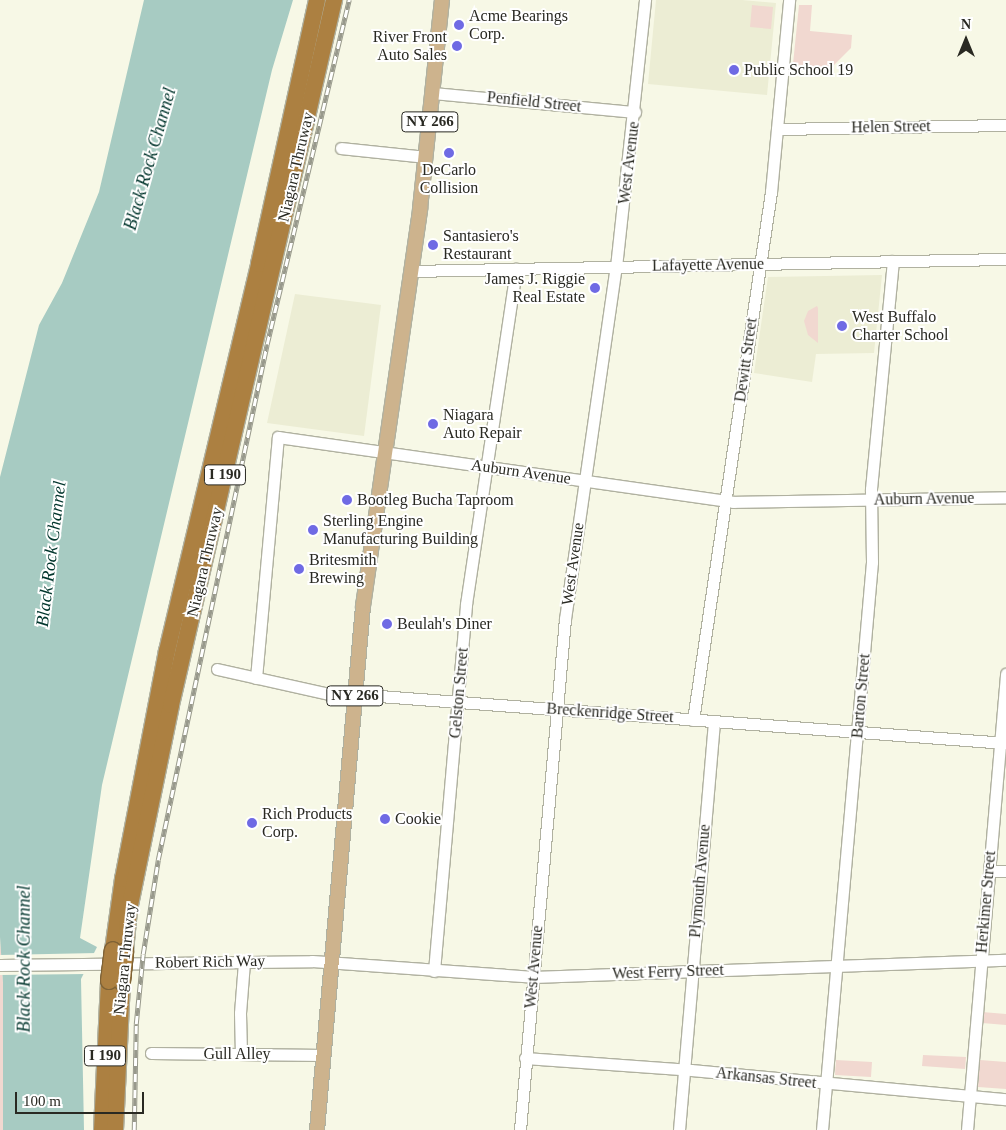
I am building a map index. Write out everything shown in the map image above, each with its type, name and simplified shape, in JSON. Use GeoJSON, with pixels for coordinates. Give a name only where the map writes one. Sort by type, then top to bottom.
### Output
{"type":"FeatureCollection","features":[{"type":"Feature","properties":{"kind":"highway","name":"Niagara Thruway"},"geometry":{"type":"LineString","coordinates":[[115,1130],[114,955],[123,879],[167,651],[259,264],[317,0]]}},
{"type":"Feature","properties":{"kind":"highway","name":"Niagara Thruway"},"geometry":{"type":"LineString","coordinates":[[114,955],[130,910],[162,743],[334,0]]}},
{"type":"Feature","properties":{"kind":"highway","name":"Niagara Thruway"},"geometry":{"type":"LineString","coordinates":[[102,1130],[115,981]]}},
{"type":"Feature","properties":{"kind":"main road","name":"NY 266"},"geometry":{"type":"LineString","coordinates":[[317,1130],[363,606],[426,157],[442,0]]}},
{"type":"Feature","properties":{"kind":"street","name":"West Avenue"},"geometry":{"type":"LineString","coordinates":[[520,1130],[565,619],[616,267],[635,112],[645,0]]}},
{"type":"Feature","properties":{"kind":"street","name":"Dewitt Street"},"geometry":{"type":"LineString","coordinates":[[693,720],[771,192],[789,0]]}},
{"type":"Feature","properties":{"kind":"street","name":"Penfield Street"},"geometry":{"type":"LineString","coordinates":[[433,92],[635,112]]}},
{"type":"Feature","properties":{"kind":"street","name":"Helen Street"},"geometry":{"type":"LineString","coordinates":[[777,128],[1006,125]]}},
{"type":"Feature","properties":{"kind":"street"},"geometry":{"type":"LineString","coordinates":[[341,148],[426,157]]}},
{"type":"Feature","properties":{"kind":"street","name":"Lafayette Avenue"},"geometry":{"type":"LineString","coordinates":[[410,271],[1006,259]]}},
{"type":"Feature","properties":{"kind":"street","name":"Barton Street"},"geometry":{"type":"LineString","coordinates":[[822,1130],[872,562],[871,500],[893,261]]}},
{"type":"Feature","properties":{"kind":"street","name":"Gelston Street"},"geometry":{"type":"LineString","coordinates":[[434,971],[466,604],[516,269]]}},
{"type":"Feature","properties":{"kind":"street","name":"Auburn Avenue"},"geometry":{"type":"LineString","coordinates":[[256,678],[278,437],[725,500],[871,500],[1006,497]]}},
{"type":"Feature","properties":{"kind":"street","name":"Breckenridge Street"},"geometry":{"type":"LineString","coordinates":[[217,669],[342,698],[355,696],[556,709],[1003,743]]}},
{"type":"Feature","properties":{"kind":"street","name":"Herkimer Street"},"geometry":{"type":"LineString","coordinates":[[967,1130],[981,961],[1003,743],[1006,674]]}},
{"type":"Feature","properties":{"kind":"street","name":"Plymouth Avenue"},"geometry":{"type":"LineString","coordinates":[[679,1130],[714,721]]}},
{"type":"Feature","properties":{"kind":"street"},"geometry":{"type":"LineString","coordinates":[[990,871],[1006,870]]}},
{"type":"Feature","properties":{"kind":"street","name":"Robert Rich Way"},"geometry":{"type":"LineString","coordinates":[[0,965],[114,955],[244,962],[331,963]]}},
{"type":"Feature","properties":{"kind":"street","name":"West Ferry Street"},"geometry":{"type":"LineString","coordinates":[[331,963],[533,976],[1006,960]]}},
{"type":"Feature","properties":{"kind":"street"},"geometry":{"type":"LineString","coordinates":[[241,1054],[240,1012],[244,962]]}},
{"type":"Feature","properties":{"kind":"street","name":"Gull Alley"},"geometry":{"type":"LineString","coordinates":[[151,1053],[324,1054]]}},
{"type":"Feature","properties":{"kind":"street","name":"Arkansas Street"},"geometry":{"type":"LineString","coordinates":[[525,1058],[684,1069],[827,1084],[1006,1099]]}},
{"type":"Feature","properties":{"kind":"shaded area"},"geometry":{"type":"Polygon","coordinates":[[[656,0],[742,0],[776,3],[767,95],[648,84],[656,0]]]}},
{"type":"Feature","properties":{"kind":"shaded area"},"geometry":{"type":"Polygon","coordinates":[[[752,5],[773,7],[771,29],[750,27],[752,5]]]}},
{"type":"Feature","properties":{"kind":"shaded area"},"geometry":{"type":"Polygon","coordinates":[[[799,5],[812,5],[810,31],[852,35],[851,48],[831,68],[793,64],[799,5]]]}},
{"type":"Feature","properties":{"kind":"shaded area"},"geometry":{"type":"Polygon","coordinates":[[[882,275],[874,353],[816,354],[812,382],[754,373],[768,277],[882,275]]]}},
{"type":"Feature","properties":{"kind":"shaded area"},"geometry":{"type":"Polygon","coordinates":[[[295,294],[381,305],[364,436],[267,423],[295,294]]]}},
{"type":"Feature","properties":{"kind":"shaded area"},"geometry":{"type":"Polygon","coordinates":[[[817,306],[818,343],[808,335],[804,321],[808,311],[817,306]]]}},
{"type":"Feature","properties":{"kind":"shaded area"},"geometry":{"type":"Polygon","coordinates":[[[0,937],[3,983],[3,1130],[0,1130],[0,937]]]}},
{"type":"Feature","properties":{"kind":"shaded area"},"geometry":{"type":"Polygon","coordinates":[[[982,1012],[1006,1014],[1006,1025],[982,1023],[982,1012]]]}},
{"type":"Feature","properties":{"kind":"shaded area"},"geometry":{"type":"Polygon","coordinates":[[[923,1055],[966,1057],[965,1069],[922,1066],[923,1055]]]}},
{"type":"Feature","properties":{"kind":"shaded area"},"geometry":{"type":"Polygon","coordinates":[[[836,1060],[872,1062],[871,1077],[835,1075],[836,1060]]]}},
{"type":"Feature","properties":{"kind":"shaded area"},"geometry":{"type":"Polygon","coordinates":[[[980,1060],[1006,1062],[1006,1089],[978,1087],[980,1060]]]}},
{"type":"Feature","properties":{"kind":"water","name":"Black Rock Channel"},"geometry":{"type":"Polygon","coordinates":[[[144,0],[293,0],[272,70],[102,785],[80,938],[97,947],[81,979],[84,1130],[3,1130],[3,983],[0,937],[0,477],[39,325],[62,283],[99,192],[144,0]]]}},
{"type":"Feature","properties":{"kind":"pier"},"geometry":{"type":"Polygon","coordinates":[[[97,953],[86,974],[0,975],[0,955],[97,953]]]}},
{"type":"Feature","properties":{"kind":"railway"},"geometry":{"type":"LineString","coordinates":[[134,1130],[136,1024],[143,954],[158,860],[267,344],[349,0]]}},
{"type":"Feature","properties":{"kind":"place","name":"Acme Bearings Corp."},"geometry":{"type":"Point","coordinates":[459,25]}},
{"type":"Feature","properties":{"kind":"place","name":"River Front Auto Sales"},"geometry":{"type":"Point","coordinates":[457,46]}},
{"type":"Feature","properties":{"kind":"place","name":"Public School 19"},"geometry":{"type":"Point","coordinates":[734,70]}},
{"type":"Feature","properties":{"kind":"place","name":"DeCarlo Collision"},"geometry":{"type":"Point","coordinates":[449,153]}},
{"type":"Feature","properties":{"kind":"place","name":"Santasiero's Restaurant"},"geometry":{"type":"Point","coordinates":[433,245]}},
{"type":"Feature","properties":{"kind":"place","name":"James J. Riggie Real Estate"},"geometry":{"type":"Point","coordinates":[595,288]}},
{"type":"Feature","properties":{"kind":"place","name":"West Buffalo Charter School"},"geometry":{"type":"Point","coordinates":[842,326]}},
{"type":"Feature","properties":{"kind":"place","name":"Niagara Auto Repair"},"geometry":{"type":"Point","coordinates":[433,424]}},
{"type":"Feature","properties":{"kind":"place","name":"Bootleg Bucha Taproom"},"geometry":{"type":"Point","coordinates":[347,500]}},
{"type":"Feature","properties":{"kind":"place","name":"Sterling Engine Manufacturing Building"},"geometry":{"type":"Point","coordinates":[313,530]}},
{"type":"Feature","properties":{"kind":"place","name":"Britesmith Brewing"},"geometry":{"type":"Point","coordinates":[299,569]}},
{"type":"Feature","properties":{"kind":"place","name":"Beulah's Diner"},"geometry":{"type":"Point","coordinates":[387,624]}},
{"type":"Feature","properties":{"kind":"place","name":"Cookie"},"geometry":{"type":"Point","coordinates":[385,819]}},
{"type":"Feature","properties":{"kind":"place","name":"Rich Products Corp."},"geometry":{"type":"Point","coordinates":[252,823]}}]}
